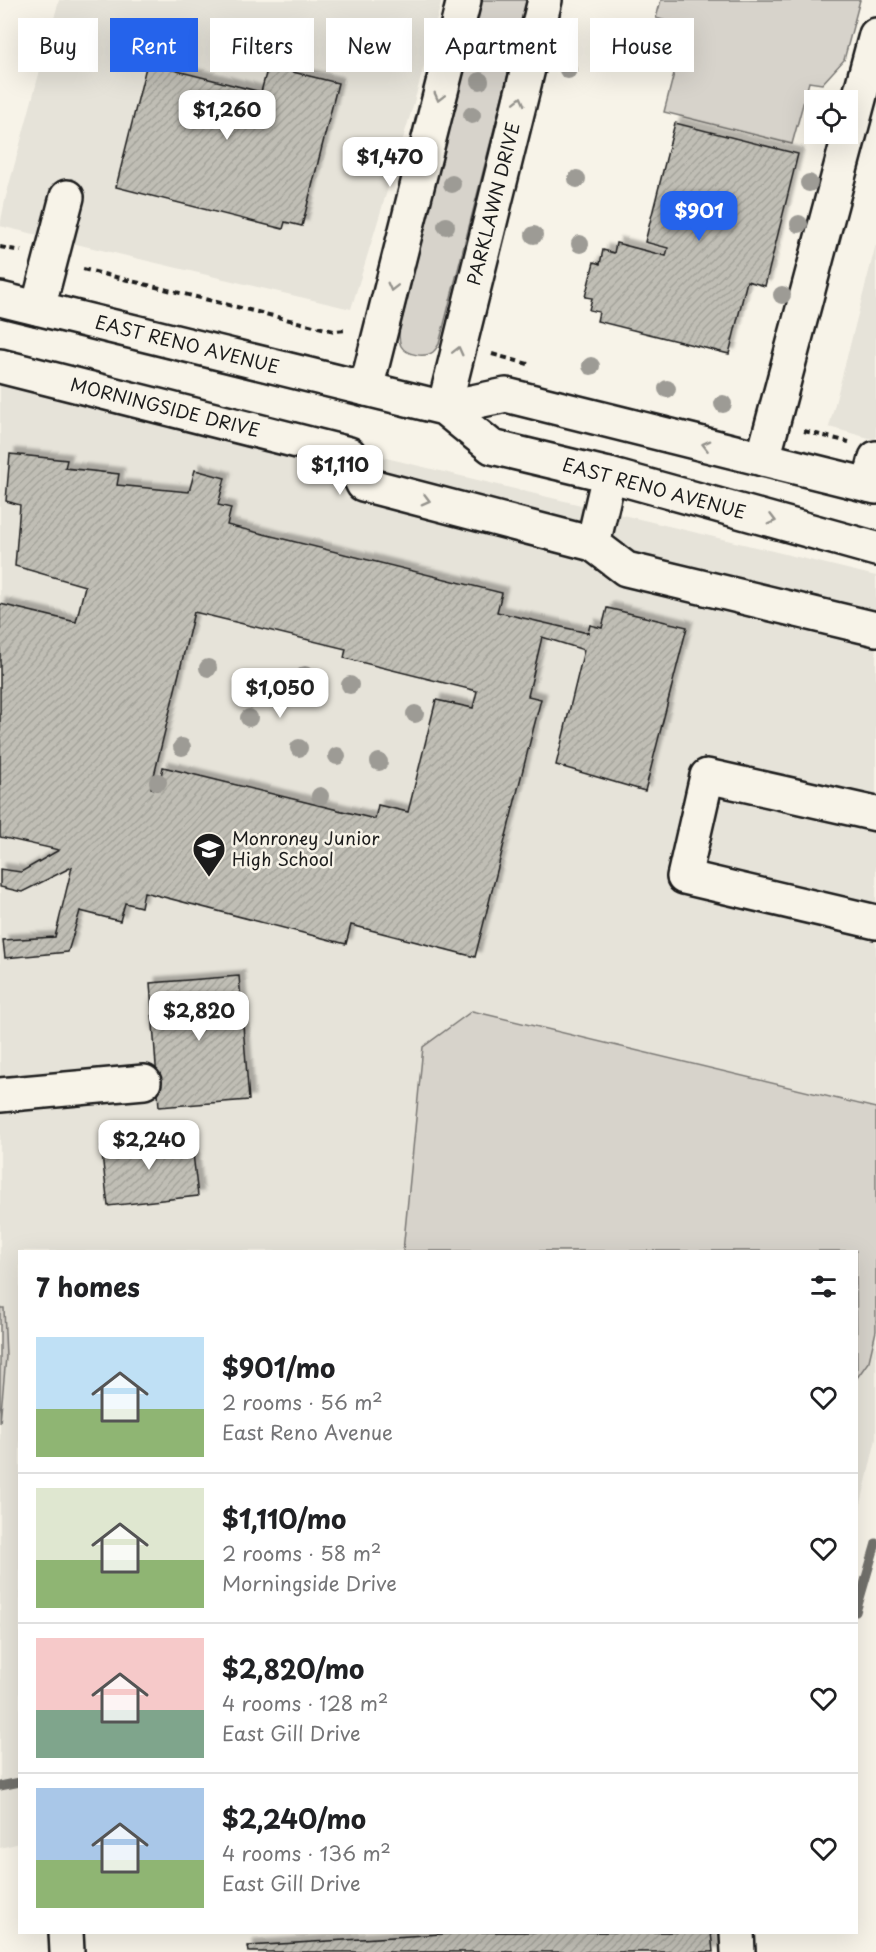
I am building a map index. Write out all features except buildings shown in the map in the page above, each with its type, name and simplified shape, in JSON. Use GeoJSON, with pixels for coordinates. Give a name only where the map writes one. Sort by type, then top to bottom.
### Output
{"type":"FeatureCollection","features":[{"type":"Feature","properties":{"kind":"street"},"geometry":{"type":"LineString","coordinates":[[366,389],[464,0]]}},
{"type":"Feature","properties":{"kind":"street","name":"PARKLAWN DRIVE"},"geometry":{"type":"LineString","coordinates":[[444,408],[545,0]]}},
{"type":"Feature","properties":{"kind":"street"},"geometry":{"type":"LineString","coordinates":[[763,459],[876,35]]}},
{"type":"Feature","properties":{"kind":"street"},"geometry":{"type":"LineString","coordinates":[[38,308],[67,197]]}},
{"type":"Feature","properties":{"kind":"street","name":"EAST RENO AVENUE"},"geometry":{"type":"LineString","coordinates":[[0,299],[444,408],[492,447],[609,475],[876,549]]}},
{"type":"Feature","properties":{"kind":"street","name":"MORNINGSIDE DRIVE"},"geometry":{"type":"LineString","coordinates":[[0,366],[349,454],[363,484],[593,544]]}},
{"type":"Feature","properties":{"kind":"street","name":"EAST RENO AVENUE"},"geometry":{"type":"LineString","coordinates":[[444,408],[506,395],[763,459],[874,477]]}},
{"type":"Feature","properties":{"kind":"street"},"geometry":{"type":"LineString","coordinates":[[609,475],[593,544],[626,569],[876,629]]}},
{"type":"Feature","properties":{"kind":"street"},"geometry":{"type":"LineString","coordinates":[[876,814],[707,776],[684,877],[876,922]]}},
{"type":"Feature","properties":{"kind":"street"},"geometry":{"type":"LineString","coordinates":[[0,1095],[144,1082]]}},
{"type":"Feature","properties":{"kind":"street"},"geometry":{"type":"LineString","coordinates":[[66,1934],[67,1952]]}},
{"type":"Feature","properties":{"kind":"street"},"geometry":{"type":"LineString","coordinates":[[737,1934],[738,1952]]}},
{"type":"Feature","properties":{"kind":"path"},"geometry":{"type":"LineString","coordinates":[[0,248],[16,250],[91,272],[334,331],[347,330]]}},
{"type":"Feature","properties":{"kind":"shaded area"},"geometry":{"type":"Polygon","coordinates":[[[59,0],[442,0],[437,18],[424,18],[424,66],[351,309],[0,226],[40,72],[98,72],[98,18],[54,18],[59,0]]]}},
{"type":"Feature","properties":{"kind":"shaded area"},"geometry":{"type":"Polygon","coordinates":[[[482,0],[527,0],[522,18],[477,18],[482,0]]]}},
{"type":"Feature","properties":{"kind":"shaded area"},"geometry":{"type":"Polygon","coordinates":[[[661,0],[860,0],[844,60],[822,84],[809,82],[807,90],[804,90],[804,100],[792,144],[664,112],[674,72],[694,72],[694,18],[656,18],[661,0]]]}},
{"type":"Feature","properties":{"kind":"shaded area"},"geometry":{"type":"Polygon","coordinates":[[[464,72],[509,72],[439,344],[430,354],[416,355],[403,349],[399,341],[399,331],[464,72]]]}},
{"type":"Feature","properties":{"kind":"shaded area"},"geometry":{"type":"Polygon","coordinates":[[[876,244],[876,440],[829,427],[876,244]]]}},
{"type":"Feature","properties":{"kind":"shaded area"},"geometry":{"type":"Polygon","coordinates":[[[0,365],[876,576],[876,1439],[858,1517],[858,1250],[18,1250],[18,1844],[0,1848],[0,365]]]}},
{"type":"Feature","properties":{"kind":"shaded area"},"geometry":{"type":"Polygon","coordinates":[[[472,1011],[876,1108],[876,1331],[869,1361],[858,1377],[858,1250],[403,1250],[423,1047],[472,1011]]]}},
{"type":"Feature","properties":{"kind":"shaded area"},"geometry":{"type":"Polygon","coordinates":[[[0,1308],[4,1308],[6,1357],[0,1423],[0,1308]]]}},
{"type":"Feature","properties":{"kind":"waterway"},"geometry":{"type":"LineString","coordinates":[[858,1605],[876,1543]]}},
{"type":"Feature","properties":{"kind":"waterway"},"geometry":{"type":"LineString","coordinates":[[0,1786],[18,1782]]}},
{"type":"Feature","properties":{"kind":"place","name":"Monroney Junior High School"},"geometry":{"type":"Point","coordinates":[209,878]}}]}
